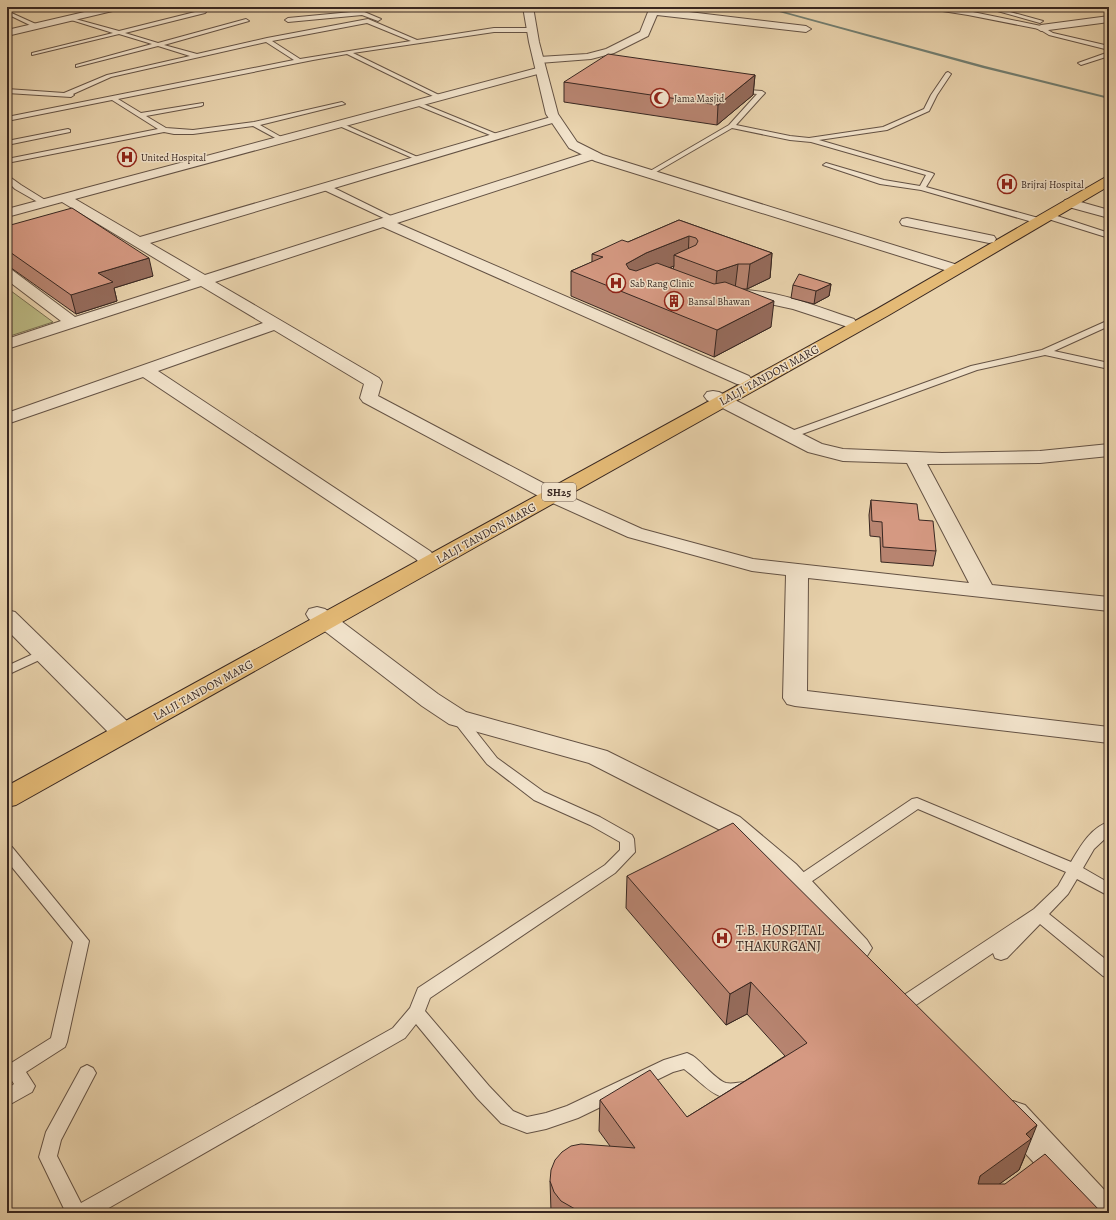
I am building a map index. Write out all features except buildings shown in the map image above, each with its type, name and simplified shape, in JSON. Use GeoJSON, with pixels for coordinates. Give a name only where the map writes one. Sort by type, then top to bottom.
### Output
{"type":"FeatureCollection","features":[{"type":"Feature","properties":{"kind":"main road","name":"LALJI TANDON MARG"},"geometry":{"type":"LineString","coordinates":[[718,399],[743,380],[848,322],[951,268],[1037,218],[1109,168]]}},
{"type":"Feature","properties":{"kind":"main road","name":"LALJI TANDON MARG"},"geometry":{"type":"LineString","coordinates":[[7,798],[120,729],[718,399],[883,312],[951,268],[989,239],[1070,203],[1109,181]]}},
{"type":"Feature","properties":{"kind":"main road","name":"LALJI TANDON MARG"},"geometry":{"type":"LineString","coordinates":[[7,784],[120,729]]}},
{"type":"Feature","properties":{"kind":"street"},"geometry":{"type":"LineString","coordinates":[[7,33],[118,7]]}},
{"type":"Feature","properties":{"kind":"street"},"geometry":{"type":"LineString","coordinates":[[528,7],[552,114],[573,145],[593,155],[649,174],[951,268]]}},
{"type":"Feature","properties":{"kind":"street"},"geometry":{"type":"LineString","coordinates":[[7,213],[439,97],[540,65],[587,57],[610,51],[644,34],[653,12],[664,12],[806,29]]}},
{"type":"Feature","properties":{"kind":"street"},"geometry":{"type":"LineString","coordinates":[[1041,28],[1109,19]]}},
{"type":"Feature","properties":{"kind":"street"},"geometry":{"type":"LineString","coordinates":[[140,242],[555,118]]}},
{"type":"Feature","properties":{"kind":"street"},"geometry":{"type":"LineString","coordinates":[[7,344],[593,155]]}},
{"type":"Feature","properties":{"kind":"street"},"geometry":{"type":"LineString","coordinates":[[64,198],[373,382],[370,398],[547,493],[634,533],[752,565],[1109,604]]}},
{"type":"Feature","properties":{"kind":"street"},"geometry":{"type":"LineString","coordinates":[[1070,203],[1109,214]]}},
{"type":"Feature","properties":{"kind":"street"},"geometry":{"type":"LineString","coordinates":[[388,221],[743,380]]}},
{"type":"Feature","properties":{"kind":"street"},"geometry":{"type":"LineString","coordinates":[[907,222],[989,239]]}},
{"type":"Feature","properties":{"kind":"street"},"geometry":{"type":"LineString","coordinates":[[7,273],[73,323]]}},
{"type":"Feature","properties":{"kind":"street"},"geometry":{"type":"LineString","coordinates":[[723,301],[736,295],[752,295],[797,305],[848,322]]}},
{"type":"Feature","properties":{"kind":"street"},"geometry":{"type":"LineString","coordinates":[[7,418],[276,324]]}},
{"type":"Feature","properties":{"kind":"street"},"geometry":{"type":"LineString","coordinates":[[145,370],[427,559]]}},
{"type":"Feature","properties":{"kind":"street"},"geometry":{"type":"LineString","coordinates":[[718,399],[815,448],[843,456],[942,459],[1040,457],[1109,450]]}},
{"type":"Feature","properties":{"kind":"street"},"geometry":{"type":"LineString","coordinates":[[914,458],[984,591]]}},
{"type":"Feature","properties":{"kind":"street"},"geometry":{"type":"LineString","coordinates":[[797,570],[795,698],[1109,735]]}},
{"type":"Feature","properties":{"kind":"street"},"geometry":{"type":"LineString","coordinates":[[7,617],[120,729]]}},
{"type":"Feature","properties":{"kind":"street"},"geometry":{"type":"LineString","coordinates":[[321,618],[430,700],[458,718],[598,757],[731,824],[786,872],[899,994]]}},
{"type":"Feature","properties":{"kind":"street"},"geometry":{"type":"LineString","coordinates":[[998,1100],[1046,1162],[1103,1213]]}},
{"type":"Feature","properties":{"kind":"lane"},"geometry":{"type":"LineString","coordinates":[[7,9],[53,7]]}},
{"type":"Feature","properties":{"kind":"lane"},"geometry":{"type":"LineString","coordinates":[[92,7],[103,10]]}},
{"type":"Feature","properties":{"kind":"lane"},"geometry":{"type":"LineString","coordinates":[[920,7],[968,13],[1041,28],[1051,34],[1109,48]]}},
{"type":"Feature","properties":{"kind":"lane"},"geometry":{"type":"LineString","coordinates":[[986,7],[1056,26]]}},
{"type":"Feature","properties":{"kind":"lane"},"geometry":{"type":"LineString","coordinates":[[1008,12],[1014,10]]}},
{"type":"Feature","properties":{"kind":"lane"},"geometry":{"type":"LineString","coordinates":[[7,12],[36,26]]}},
{"type":"Feature","properties":{"kind":"lane"},"geometry":{"type":"LineString","coordinates":[[34,54],[203,12]]}},
{"type":"Feature","properties":{"kind":"lane"},"geometry":{"type":"LineString","coordinates":[[64,95],[109,76],[268,40],[378,19],[362,13],[288,20]]}},
{"type":"Feature","properties":{"kind":"lane"},"geometry":{"type":"LineString","coordinates":[[70,18],[197,57]]}},
{"type":"Feature","properties":{"kind":"lane"},"geometry":{"type":"LineString","coordinates":[[78,66],[246,21]]}},
{"type":"Feature","properties":{"kind":"lane"},"geometry":{"type":"LineString","coordinates":[[368,21],[417,42]]}},
{"type":"Feature","properties":{"kind":"lane"},"geometry":{"type":"LineString","coordinates":[[7,119],[300,61],[494,30],[532,30]]}},
{"type":"Feature","properties":{"kind":"lane"},"geometry":{"type":"LineString","coordinates":[[268,40],[300,61]]}},
{"type":"Feature","properties":{"kind":"lane"},"geometry":{"type":"LineString","coordinates":[[348,53],[439,97]]}},
{"type":"Feature","properties":{"kind":"lane"},"geometry":{"type":"LineString","coordinates":[[1081,63],[1109,54]]}},
{"type":"Feature","properties":{"kind":"lane"},"geometry":{"type":"LineString","coordinates":[[810,140],[885,129],[927,110],[934,95],[948,74]]}},
{"type":"Feature","properties":{"kind":"lane"},"geometry":{"type":"LineString","coordinates":[[649,174],[731,126],[762,93],[734,89]]}},
{"type":"Feature","properties":{"kind":"lane"},"geometry":{"type":"LineString","coordinates":[[7,91],[113,98],[164,130],[174,132],[193,132],[254,124],[342,104]]}},
{"type":"Feature","properties":{"kind":"lane"},"geometry":{"type":"LineString","coordinates":[[416,103],[497,136]]}},
{"type":"Feature","properties":{"kind":"lane"},"geometry":{"type":"LineString","coordinates":[[140,115],[201,104]]}},
{"type":"Feature","properties":{"kind":"lane"},"geometry":{"type":"LineString","coordinates":[[254,124],[281,139]]}},
{"type":"Feature","properties":{"kind":"lane"},"geometry":{"type":"LineString","coordinates":[[338,124],[419,159]]}},
{"type":"Feature","properties":{"kind":"lane"},"geometry":{"type":"LineString","coordinates":[[731,126],[790,138],[810,140],[930,174],[922,188]]}},
{"type":"Feature","properties":{"kind":"lane"},"geometry":{"type":"LineString","coordinates":[[7,161],[164,130]]}},
{"type":"Feature","properties":{"kind":"lane"},"geometry":{"type":"LineString","coordinates":[[7,143],[68,131]]}},
{"type":"Feature","properties":{"kind":"lane"},"geometry":{"type":"LineString","coordinates":[[826,166],[883,182],[922,188],[1109,236]]}},
{"type":"Feature","properties":{"kind":"lane"},"geometry":{"type":"LineString","coordinates":[[7,177],[18,187],[46,203]]}},
{"type":"Feature","properties":{"kind":"lane"},"geometry":{"type":"LineString","coordinates":[[325,187],[388,221]]}},
{"type":"Feature","properties":{"kind":"lane"},"geometry":{"type":"LineString","coordinates":[[790,435],[974,368],[1045,352],[1109,324]]}},
{"type":"Feature","properties":{"kind":"lane"},"geometry":{"type":"LineString","coordinates":[[1045,352],[1109,366]]}},
{"type":"Feature","properties":{"kind":"lane"},"geometry":{"type":"LineString","coordinates":[[7,671],[44,653]]}},
{"type":"Feature","properties":{"kind":"lane"},"geometry":{"type":"LineString","coordinates":[[82,1213],[399,1033],[416,1012],[424,993],[610,869],[628,852],[627,839],[596,821],[539,796],[492,761],[458,718]]}},
{"type":"Feature","properties":{"kind":"lane"},"geometry":{"type":"LineString","coordinates":[[797,884],[917,803],[1075,870],[1109,890]]}},
{"type":"Feature","properties":{"kind":"lane"},"geometry":{"type":"LineString","coordinates":[[1001,953],[1063,890],[1089,845],[1109,827]]}},
{"type":"Feature","properties":{"kind":"lane"},"geometry":{"type":"LineString","coordinates":[[7,851],[81,941],[59,1042],[14,1070],[26,1086],[7,1098]]}},
{"type":"Feature","properties":{"kind":"lane"},"geometry":{"type":"LineString","coordinates":[[1040,914],[1109,970]]}},
{"type":"Feature","properties":{"kind":"lane"},"geometry":{"type":"LineString","coordinates":[[899,994],[1040,914]]}},
{"type":"Feature","properties":{"kind":"lane"},"geometry":{"type":"LineString","coordinates":[[416,1012],[483,1092],[507,1117],[527,1125],[546,1121],[572,1112],[670,1065],[686,1061],[697,1068],[713,1086],[721,1091],[735,1092],[754,1086]]}},
{"type":"Feature","properties":{"kind":"lane"},"geometry":{"type":"LineString","coordinates":[[76,1213],[48,1157],[52,1138],[87,1074]]}},
{"type":"Feature","properties":{"kind":"shaded area"},"geometry":{"type":"Polygon","coordinates":[[[7,288],[53,322],[7,337],[7,288]]]}},
{"type":"Feature","properties":{"kind":"waterway"},"geometry":{"type":"LineString","coordinates":[[763,7],[984,67],[1109,98]]}},
{"type":"Feature","properties":{"kind":"place","name":"Jama Masjid"},"geometry":{"type":"Point","coordinates":[660,98]}},
{"type":"Feature","properties":{"kind":"place","name":"United Hospital"},"geometry":{"type":"Point","coordinates":[127,157]}},
{"type":"Feature","properties":{"kind":"place","name":"Brijraj Hospital"},"geometry":{"type":"Point","coordinates":[1007,184]}},
{"type":"Feature","properties":{"kind":"place","name":"Sab Rang Clinic"},"geometry":{"type":"Point","coordinates":[616,283]}},
{"type":"Feature","properties":{"kind":"place","name":"Bansal Bhawan"},"geometry":{"type":"Point","coordinates":[674,301]}},
{"type":"Feature","properties":{"kind":"place","name":"T.B. HOSPITAL THAKURGANJ"},"geometry":{"type":"Point","coordinates":[722,938]}}]}
